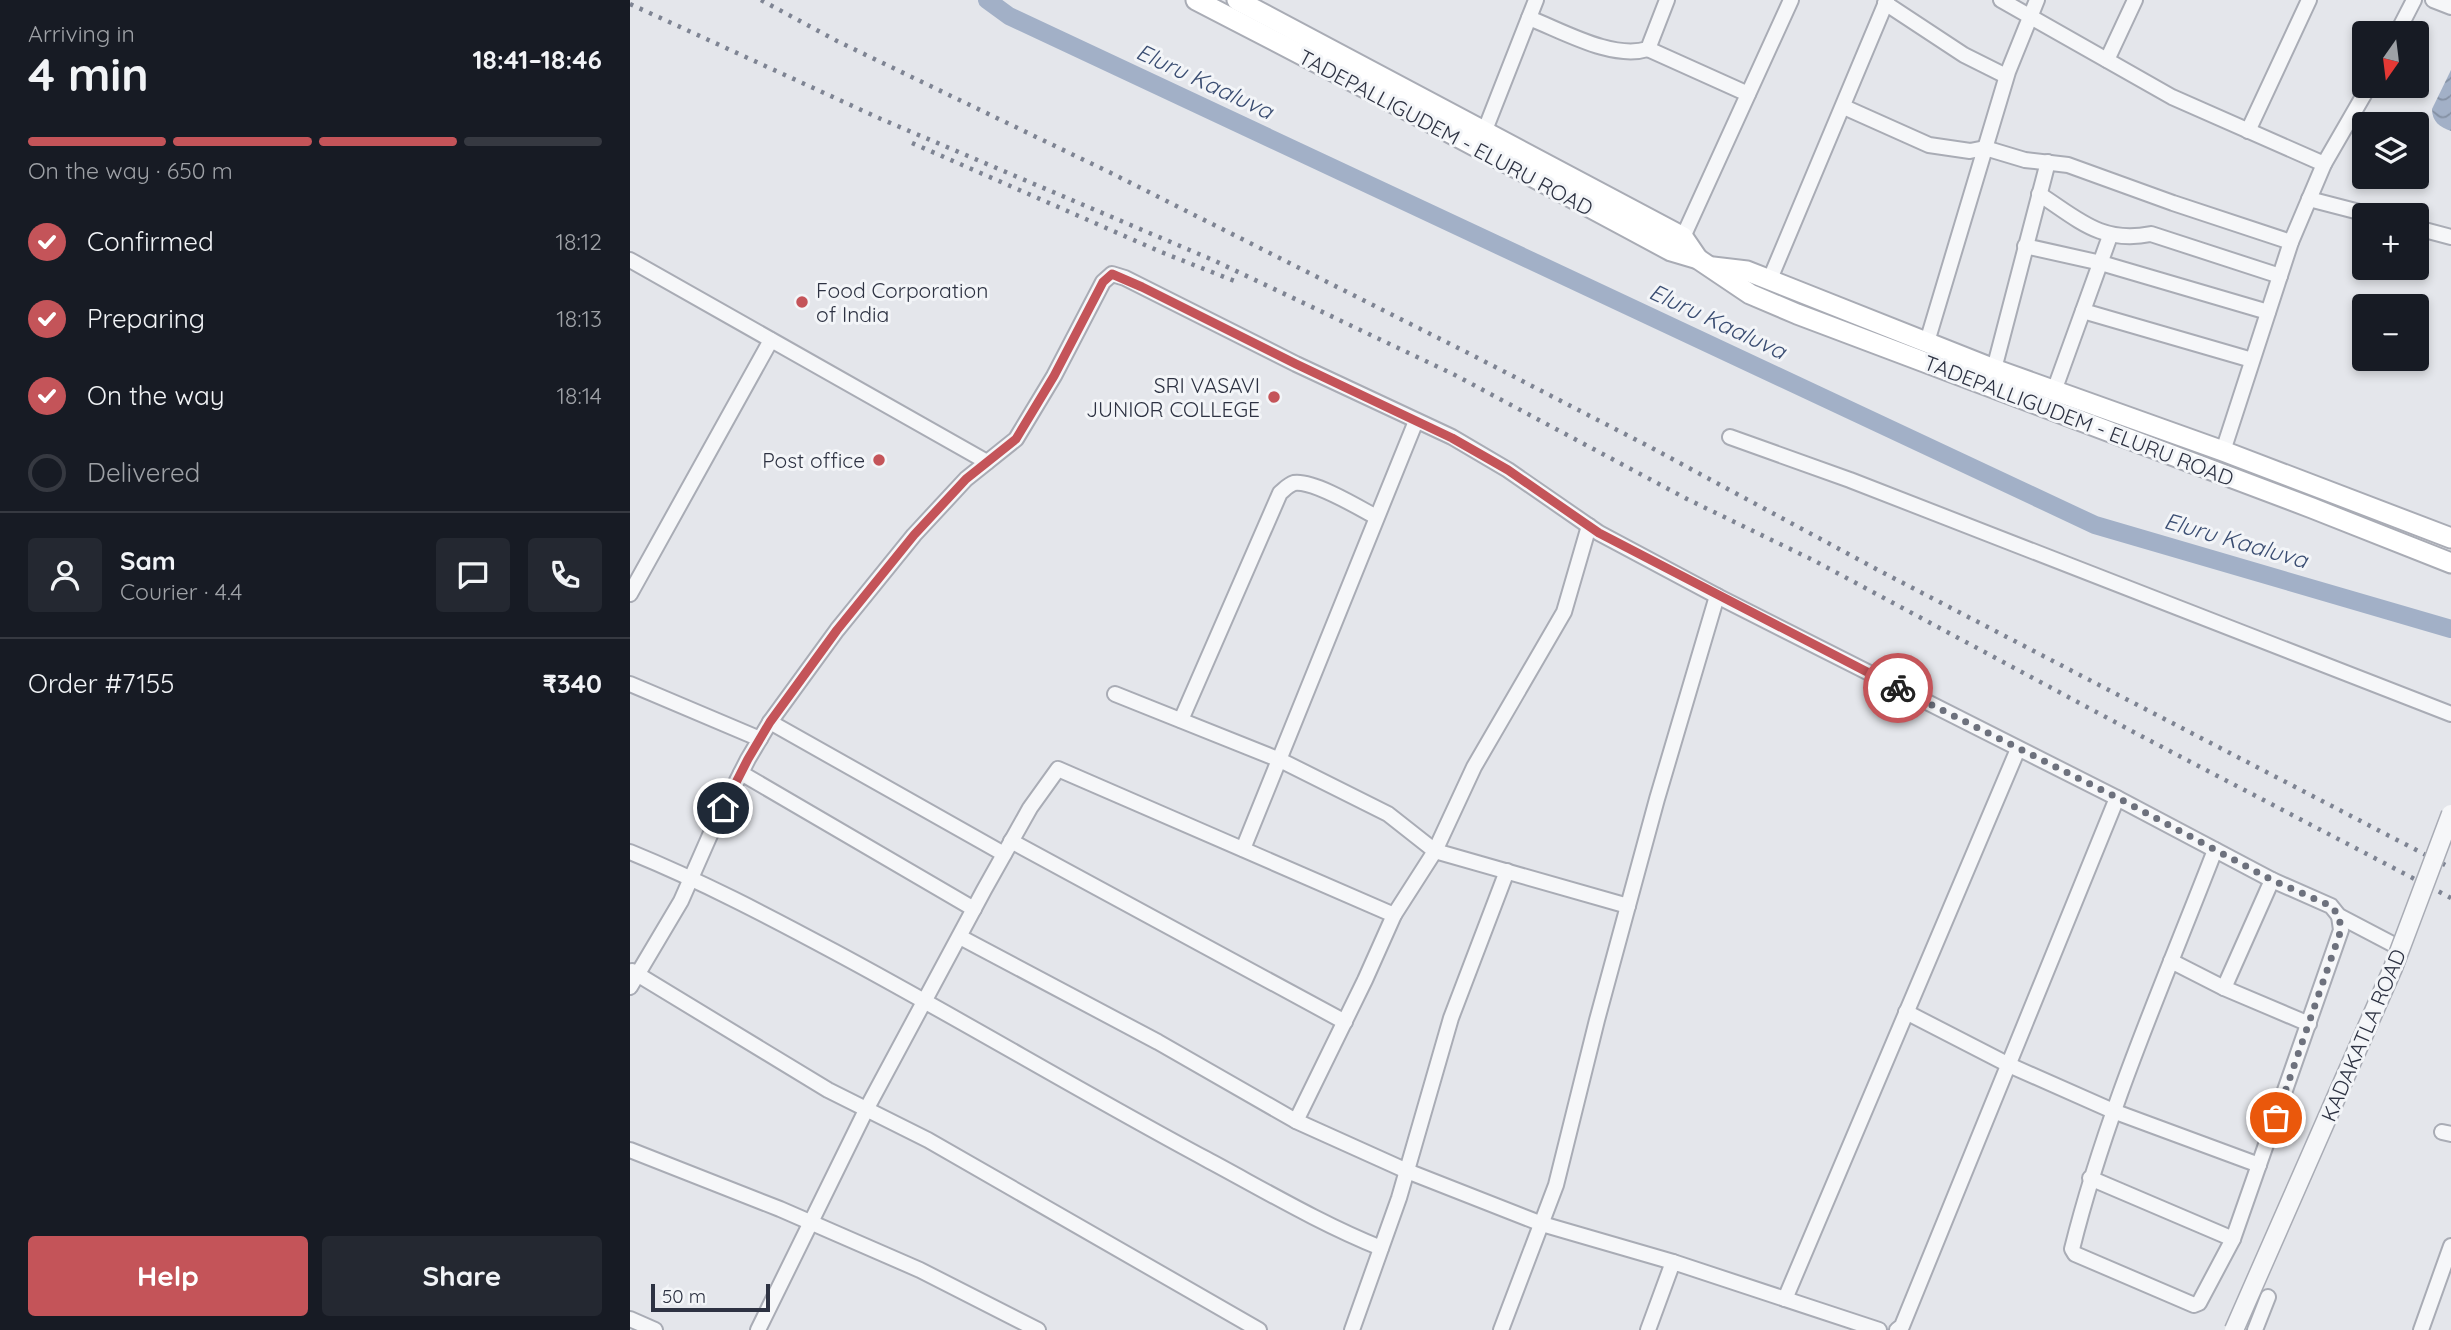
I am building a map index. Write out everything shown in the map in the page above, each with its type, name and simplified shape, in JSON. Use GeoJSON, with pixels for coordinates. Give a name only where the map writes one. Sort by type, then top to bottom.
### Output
{"type":"FeatureCollection","features":[{"type":"Feature","properties":{"kind":"main road","name":"TADEPALLIGUDEM - ELURU ROAD"},"geometry":{"type":"LineString","coordinates":[[1196,0],[1478,146],[1671,251],[1712,268],[1750,294],[2451,563]]}},
{"type":"Feature","properties":{"kind":"main road","name":"TADEPALLIGUDEM - ELURU ROAD"},"geometry":{"type":"LineString","coordinates":[[1237,0],[1683,237],[1712,268],[1747,271],[1770,279],[1994,369],[2223,451],[2451,538]]}},
{"type":"Feature","properties":{"kind":"street"},"geometry":{"type":"LineString","coordinates":[[1485,130],[1535,0]]}},
{"type":"Feature","properties":{"kind":"street"},"geometry":{"type":"LineString","coordinates":[[1647,49],[1667,0]]}},
{"type":"Feature","properties":{"kind":"street"},"geometry":{"type":"LineString","coordinates":[[1683,237],[1791,0]]}},
{"type":"Feature","properties":{"kind":"street"},"geometry":{"type":"LineString","coordinates":[[2001,0],[2172,97],[2324,164]]}},
{"type":"Feature","properties":{"kind":"street"},"geometry":{"type":"LineString","coordinates":[[1927,342],[2006,76],[2038,0]]}},
{"type":"Feature","properties":{"kind":"street"},"geometry":{"type":"LineString","coordinates":[[2107,60],[2135,0]]}},
{"type":"Feature","properties":{"kind":"street"},"geometry":{"type":"LineString","coordinates":[[2248,131],[2309,0]]}},
{"type":"Feature","properties":{"kind":"street"},"geometry":{"type":"LineString","coordinates":[[2403,21],[2414,0]]}},
{"type":"Feature","properties":{"kind":"street"},"geometry":{"type":"LineString","coordinates":[[2433,0],[2451,7]]}},
{"type":"Feature","properties":{"kind":"street"},"geometry":{"type":"LineString","coordinates":[[1770,279],[1886,2],[1964,55],[2006,76]]}},
{"type":"Feature","properties":{"kind":"street"},"geometry":{"type":"LineString","coordinates":[[1529,18],[1609,50],[1634,53],[1647,49],[1748,94]]}},
{"type":"Feature","properties":{"kind":"street"},"geometry":{"type":"LineString","coordinates":[[2223,451],[2291,242],[2324,164],[2362,98]]}},
{"type":"Feature","properties":{"kind":"street"},"geometry":{"type":"LineString","coordinates":[[1844,107],[1929,145],[1970,151],[1985,148],[2025,160],[2068,165],[2291,242]]}},
{"type":"Feature","properties":{"kind":"street"},"geometry":{"type":"LineString","coordinates":[[1994,369],[2048,162]]}},
{"type":"Feature","properties":{"kind":"street"},"geometry":{"type":"LineString","coordinates":[[2039,194],[2088,226],[2110,236],[2136,237],[2151,234],[2280,276]]}},
{"type":"Feature","properties":{"kind":"street"},"geometry":{"type":"LineString","coordinates":[[2309,199],[2352,210]]}},
{"type":"Feature","properties":{"kind":"street"},"geometry":{"type":"LineString","coordinates":[[2429,231],[2451,237]]}},
{"type":"Feature","properties":{"kind":"street"},"geometry":{"type":"LineString","coordinates":[[2054,391],[2110,236]]}},
{"type":"Feature","properties":{"kind":"street"},"geometry":{"type":"LineString","coordinates":[[2025,246],[2101,263],[2268,312]]}},
{"type":"Feature","properties":{"kind":"street"},"geometry":{"type":"LineString","coordinates":[[630,260],[987,462]]}},
{"type":"Feature","properties":{"kind":"street"},"geometry":{"type":"LineString","coordinates":[[1259,1330],[928,1140],[828,1090],[632,977],[681,901],[741,773],[770,722],[837,630],[914,535],[966,479],[1016,439],[1054,376],[1103,282],[1112,274],[1452,438],[1508,470],[1589,526],[1717,596],[2118,798],[2272,880],[2331,906],[2339,916],[2400,948]]}},
{"type":"Feature","properties":{"kind":"street"},"geometry":{"type":"LineString","coordinates":[[2084,311],[2252,360]]}},
{"type":"Feature","properties":{"kind":"street"},"geometry":{"type":"LineString","coordinates":[[630,594],[771,340]]}},
{"type":"Feature","properties":{"kind":"street"},"geometry":{"type":"LineString","coordinates":[[1242,849],[1416,421]]}},
{"type":"Feature","properties":{"kind":"street"},"geometry":{"type":"LineString","coordinates":[[1730,437],[1863,485],[2451,714]]}},
{"type":"Feature","properties":{"kind":"street"},"geometry":{"type":"LineString","coordinates":[[1181,720],[1280,493],[1290,484],[1302,483],[1335,495],[1376,517]]}},
{"type":"Feature","properties":{"kind":"street"},"geometry":{"type":"LineString","coordinates":[[1296,1121],[1394,915],[1435,851],[1474,767],[1564,612],[1589,526]]}},
{"type":"Feature","properties":{"kind":"street"},"geometry":{"type":"LineString","coordinates":[[1501,1330],[1556,1185],[1628,906],[1717,596]]}},
{"type":"Feature","properties":{"kind":"street"},"geometry":{"type":"LineString","coordinates":[[630,684],[760,739]]}},
{"type":"Feature","properties":{"kind":"street"},"geometry":{"type":"LineString","coordinates":[[1115,694],[1280,760],[1388,814],[1435,851],[1628,906]]}},
{"type":"Feature","properties":{"kind":"street"},"geometry":{"type":"LineString","coordinates":[[770,722],[1004,855]]}},
{"type":"Feature","properties":{"kind":"street"},"geometry":{"type":"LineString","coordinates":[[1785,1299],[2018,749]]}},
{"type":"Feature","properties":{"kind":"street"},"geometry":{"type":"LineString","coordinates":[[758,1330],[867,1108],[1030,808],[1058,769],[1394,915]]}},
{"type":"Feature","properties":{"kind":"street"},"geometry":{"type":"LineString","coordinates":[[741,773],[974,909]]}},
{"type":"Feature","properties":{"kind":"street"},"geometry":{"type":"LineString","coordinates":[[1897,1330],[1902,1326],[2118,798]]}},
{"type":"Feature","properties":{"kind":"street","name":"KADAKATLA ROAD"},"geometry":{"type":"LineString","coordinates":[[2234,1330],[2400,948],[2451,814]]}},
{"type":"Feature","properties":{"kind":"street"},"geometry":{"type":"LineString","coordinates":[[1012,841],[1345,1022]]}},
{"type":"Feature","properties":{"kind":"street"},"geometry":{"type":"LineString","coordinates":[[2215,850],[2113,1111],[2090,1178],[2072,1249],[2075,1254],[2194,1305],[2199,1303],[2233,1238],[2341,930],[2339,916]]}},
{"type":"Feature","properties":{"kind":"street"},"geometry":{"type":"LineString","coordinates":[[630,852],[691,877],[926,1002],[1123,1114],[1340,1231],[1381,1248]]}},
{"type":"Feature","properties":{"kind":"street"},"geometry":{"type":"LineString","coordinates":[[1352,1330],[1407,1171],[1451,1018],[1507,871]]}},
{"type":"Feature","properties":{"kind":"street"},"geometry":{"type":"LineString","coordinates":[[2224,988],[2272,880]]}},
{"type":"Feature","properties":{"kind":"street"},"geometry":{"type":"LineString","coordinates":[[960,937],[1158,1042],[1296,1121],[1407,1171],[1542,1224],[1673,1262],[1879,1330]]}},
{"type":"Feature","properties":{"kind":"street"},"geometry":{"type":"LineString","coordinates":[[2171,961],[2224,988],[2309,1024]]}},
{"type":"Feature","properties":{"kind":"street"},"geometry":{"type":"LineString","coordinates":[[1906,1012],[2008,1065],[2113,1111],[2259,1165]]}},
{"type":"Feature","properties":{"kind":"street"},"geometry":{"type":"LineString","coordinates":[[630,1150],[920,1270],[1038,1330]]}},
{"type":"Feature","properties":{"kind":"street"},"geometry":{"type":"LineString","coordinates":[[2090,1178],[2233,1238]]}},
{"type":"Feature","properties":{"kind":"street"},"geometry":{"type":"LineString","coordinates":[[2421,1330],[2451,1246]]}},
{"type":"Feature","properties":{"kind":"street"},"geometry":{"type":"LineString","coordinates":[[1648,1330],[1673,1262]]}},
{"type":"Feature","properties":{"kind":"street"},"geometry":{"type":"LineString","coordinates":[[2255,1330],[2268,1297]]}},
{"type":"Feature","properties":{"kind":"street"},"geometry":{"type":"LineString","coordinates":[[630,1319],[654,1330]]}},
{"type":"Feature","properties":{"kind":"water"},"geometry":{"type":"Polygon","coordinates":[[[2451,70],[2451,131],[2437,123],[2432,109],[2451,70]]]}},
{"type":"Feature","properties":{"kind":"waterway","name":"Eluru Kaaluva"},"geometry":{"type":"LineString","coordinates":[[987,0],[1009,16],[2095,525],[2451,629]]}},
{"type":"Feature","properties":{"kind":"railway"},"geometry":{"type":"LineString","coordinates":[[761,0],[837,41],[1111,173],[1472,355],[2451,868]]}},
{"type":"Feature","properties":{"kind":"railway"},"geometry":{"type":"LineString","coordinates":[[630,4],[881,119],[1213,260],[1453,374],[1687,499],[1813,560],[2451,898]]}},
{"type":"Feature","properties":{"kind":"railway"},"geometry":{"type":"LineString","coordinates":[[912,143],[1161,252],[1237,282]]}},
{"type":"Feature","properties":{"kind":"way so far"},"geometry":{"type":"LineString","coordinates":[[1898,688],[2118,798],[2272,880],[2331,906],[2339,916],[2341,930],[2276,1118]]}},
{"type":"Feature","properties":{"kind":"place","name":"Food Corporation of India"},"geometry":{"type":"Point","coordinates":[802,302]}},
{"type":"Feature","properties":{"kind":"place","name":"SRI VASAVI JUNIOR COLLEGE"},"geometry":{"type":"Point","coordinates":[1274,397]}},
{"type":"Feature","properties":{"kind":"place","name":"Post office"},"geometry":{"type":"Point","coordinates":[879,460]}},
{"type":"Feature","properties":{"kind":"route"},"geometry":{"type":"LineString","coordinates":[[723,808],[770,722],[837,630],[914,535],[966,479],[1016,439],[1054,376],[1103,282],[1112,274],[1452,438],[1508,470],[1599,533],[1898,688]]}}]}
